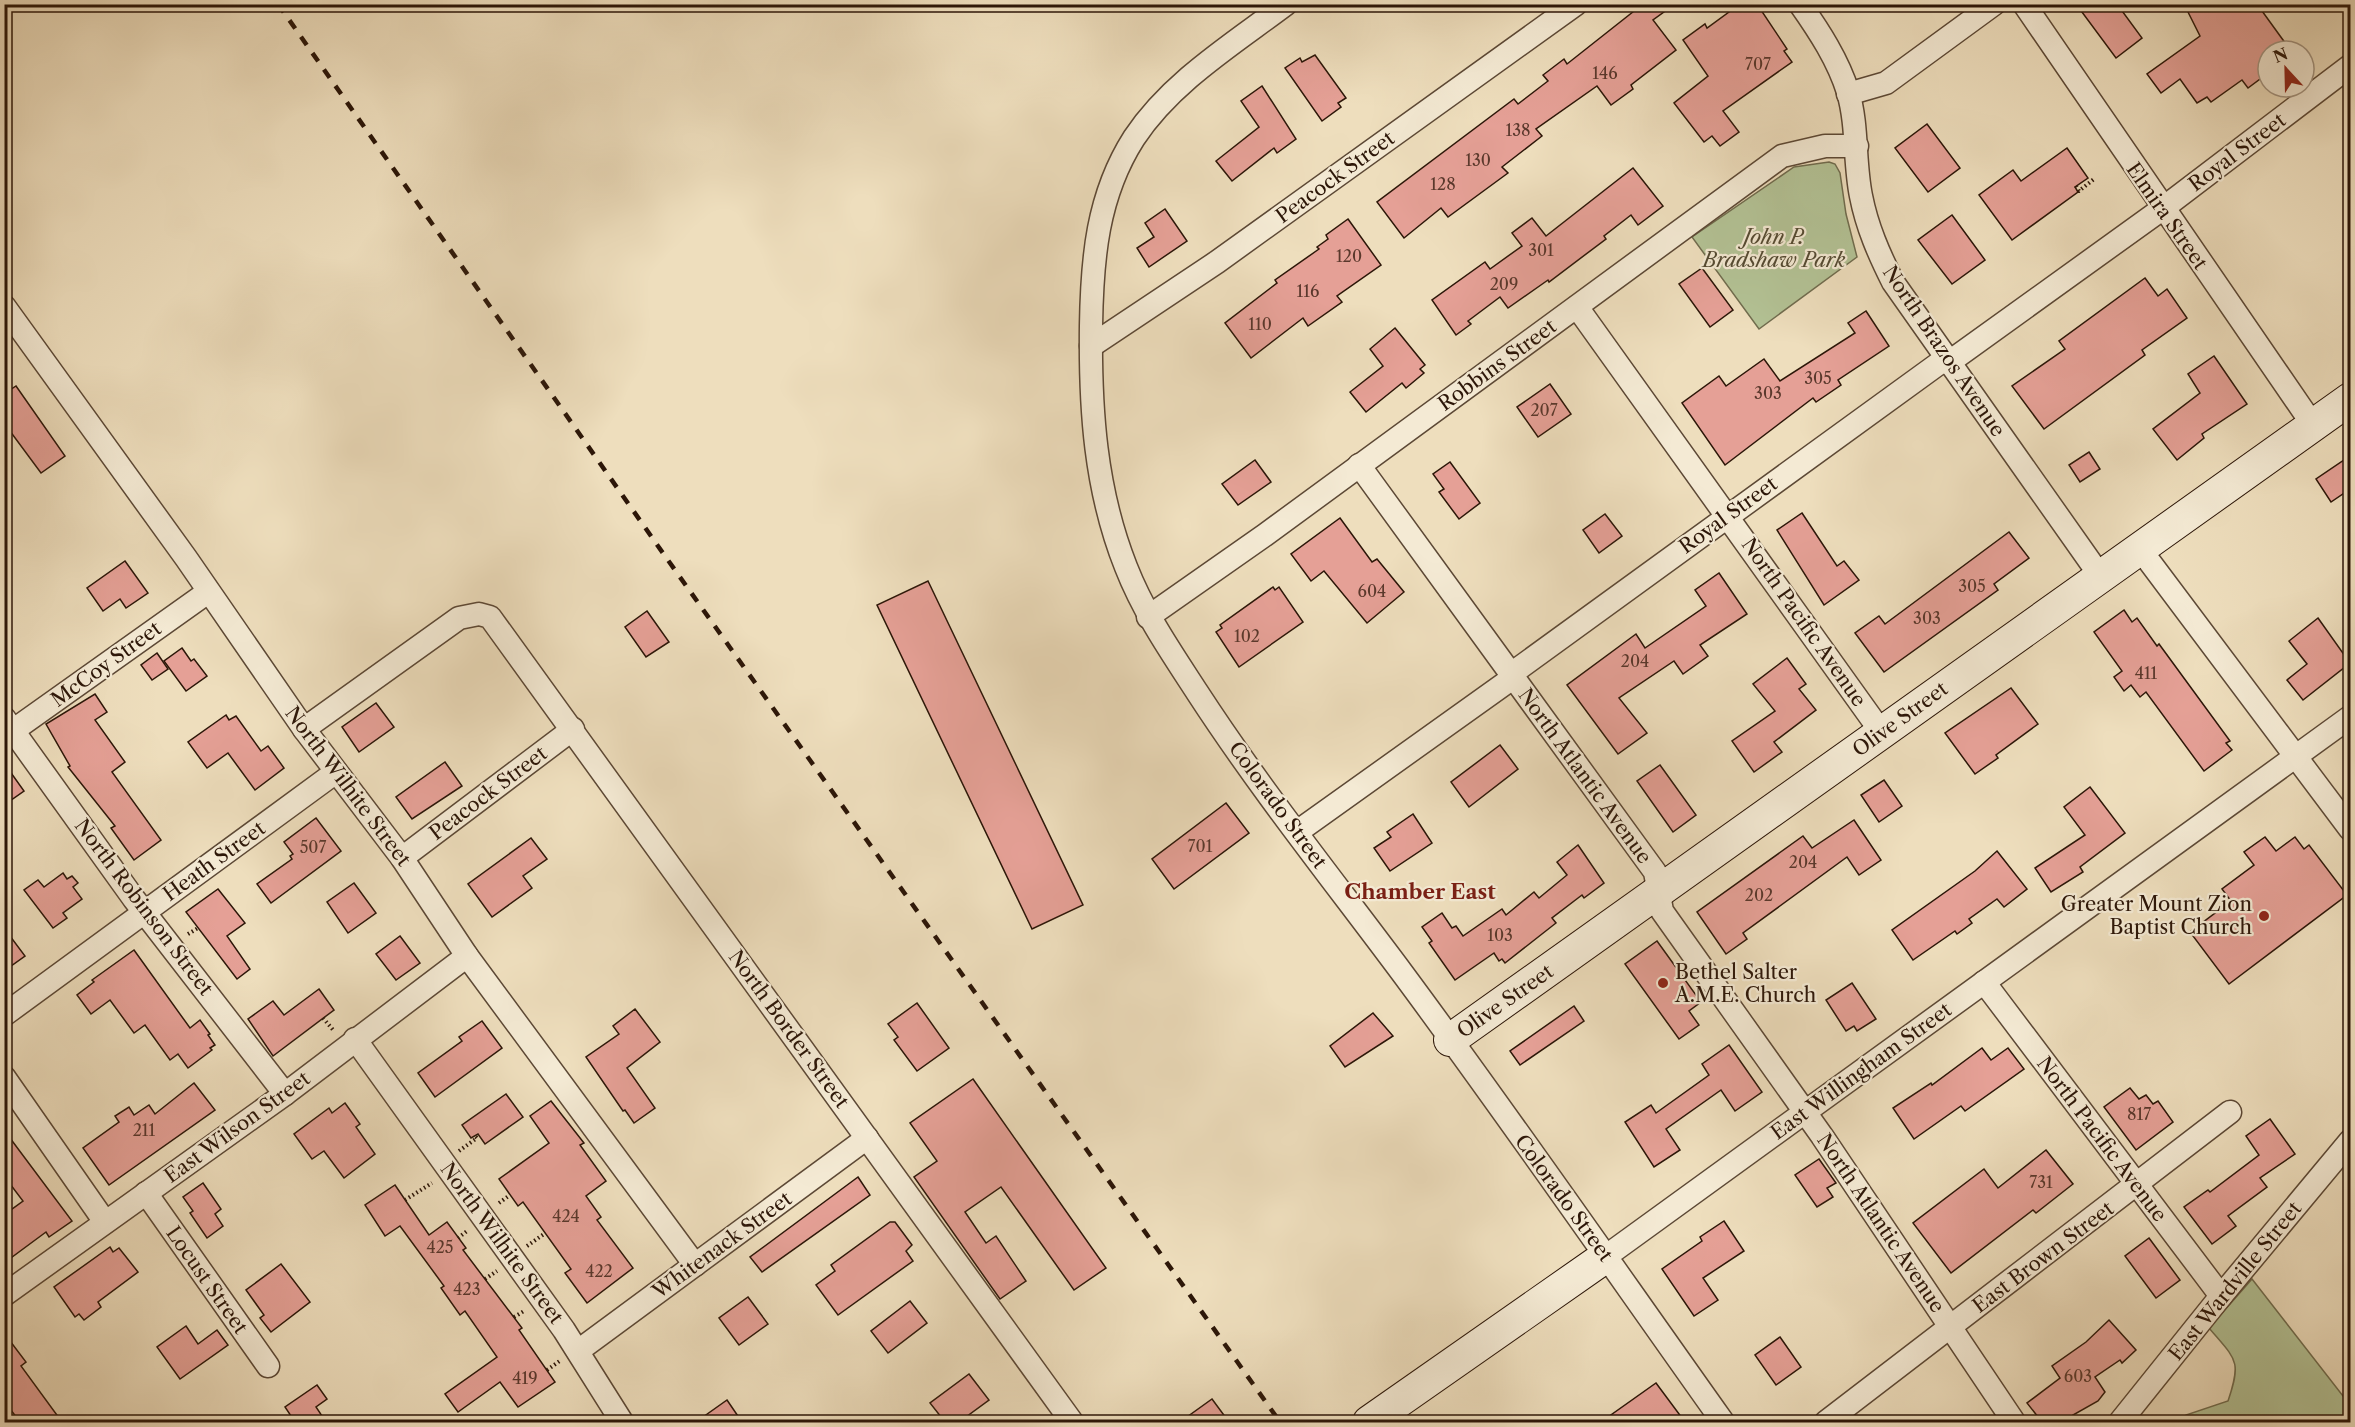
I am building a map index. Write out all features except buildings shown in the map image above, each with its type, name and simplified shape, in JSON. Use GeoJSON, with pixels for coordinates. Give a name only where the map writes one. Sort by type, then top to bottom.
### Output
{"type":"FeatureCollection","features":[{"type":"Feature","properties":{"kind":"street","name":"Colorado Street"},"geometry":{"type":"LineString","coordinates":[[1286,4],[1196,72],[1161,104],[1136,135],[1106,194],[1092,267],[1091,404],[1096,464],[1125,566],[1148,617],[1219,726],[1450,1040],[1724,1422]]}},
{"type":"Feature","properties":{"kind":"street","name":"Peacock Street"},"geometry":{"type":"LineString","coordinates":[[1091,346],[1217,262],[1576,4]]}},
{"type":"Feature","properties":{"kind":"street","name":"North Brazos Avenue"},"geometry":{"type":"LineString","coordinates":[[1800,4],[1831,54],[1848,94],[1857,146],[1861,195],[1875,248],[1893,282],[1947,361],[2101,577]]}},
{"type":"Feature","properties":{"kind":"street"},"geometry":{"type":"LineString","coordinates":[[1848,94],[1886,83],[1994,4]]}},
{"type":"Feature","properties":{"kind":"street","name":"Elmira Street"},"geometry":{"type":"LineString","coordinates":[[2024,4],[2162,209],[2313,425]]}},
{"type":"Feature","properties":{"kind":"street","name":"Royal Street"},"geometry":{"type":"LineString","coordinates":[[1297,832],[1728,515],[2162,209],[2350,66]]}},
{"type":"Feature","properties":{"kind":"street","name":"Robbins Street"},"geometry":{"type":"LineString","coordinates":[[1148,617],[1782,156],[1814,147],[1857,146]]}},
{"type":"Feature","properties":{"kind":"street","name":"North Wilhite Street"},"geometry":{"type":"LineString","coordinates":[[4,306],[304,729],[402,858],[467,956],[695,1264]]}},
{"type":"Feature","properties":{"kind":"street","name":"North Pacific Avenue"},"geometry":{"type":"LineString","coordinates":[[1577,307],[1882,733]]}},
{"type":"Feature","properties":{"kind":"street","name":"Olive Street"},"geometry":{"type":"LineString","coordinates":[[1450,1040],[2350,399]]}},
{"type":"Feature","properties":{"kind":"street","name":"North Atlantic Avenue"},"geometry":{"type":"LineString","coordinates":[[1359,465],[1655,872],[1662,911],[1805,1111],[2014,1422]]}},
{"type":"Feature","properties":{"kind":"street"},"geometry":{"type":"LineString","coordinates":[[2140,549],[2350,829]]}},
{"type":"Feature","properties":{"kind":"street","name":"McCoy Street"},"geometry":{"type":"LineString","coordinates":[[7,729],[208,592]]}},
{"type":"Feature","properties":{"kind":"street","name":"North Border Street"},"geometry":{"type":"LineString","coordinates":[[304,729],[459,618],[479,614],[490,617],[506,635],[1072,1422]]}},
{"type":"Feature","properties":{"kind":"street","name":"East Willingham Street"},"geometry":{"type":"LineString","coordinates":[[1369,1422],[1605,1257],[2350,717]]}},
{"type":"Feature","properties":{"kind":"street","name":"North Robinson Street"},"geometry":{"type":"LineString","coordinates":[[7,729],[285,1094]]}},
{"type":"Feature","properties":{"kind":"street","name":"Peacock Street"},"geometry":{"type":"LineString","coordinates":[[402,858],[573,729]]}},
{"type":"Feature","properties":{"kind":"street","name":"Heath Street"},"geometry":{"type":"LineString","coordinates":[[4,1015],[336,772]]}},
{"type":"Feature","properties":{"kind":"street","name":"East Wilson Street"},"geometry":{"type":"LineString","coordinates":[[4,1296],[285,1094],[467,956]]}},
{"type":"Feature","properties":{"kind":"street","name":"North Pacific Avenue"},"geometry":{"type":"LineString","coordinates":[[1984,982],[2221,1296]]}},
{"type":"Feature","properties":{"kind":"street","name":"North Wilhite Street"},"geometry":{"type":"LineString","coordinates":[[355,1039],[454,1161],[622,1422]]}},
{"type":"Feature","properties":{"kind":"street"},"geometry":{"type":"LineString","coordinates":[[4,1077],[105,1222]]}},
{"type":"Feature","properties":{"kind":"street","name":"East Brown Street"},"geometry":{"type":"LineString","coordinates":[[1826,1422],[2137,1186],[2230,1112]]}},
{"type":"Feature","properties":{"kind":"street","name":"Whitenack Street"},"geometry":{"type":"LineString","coordinates":[[578,1351],[867,1138]]}},
{"type":"Feature","properties":{"kind":"street","name":"East Wardville Street"},"geometry":{"type":"LineString","coordinates":[[2120,1422],[2350,1141]]}},
{"type":"Feature","properties":{"kind":"street","name":"Locust Street"},"geometry":{"type":"LineString","coordinates":[[146,1193],[268,1366]]}},
{"type":"Feature","properties":{"kind":"path"},"geometry":{"type":"LineString","coordinates":[[2076,186],[2079,191],[2094,179]]}},
{"type":"Feature","properties":{"kind":"path"},"geometry":{"type":"LineString","coordinates":[[405,1200],[454,1161],[477,1138],[475,1136]]}},
{"type":"Feature","properties":{"kind":"path"},"geometry":{"type":"LineString","coordinates":[[458,1238],[468,1231]]}},
{"type":"Feature","properties":{"kind":"path"},"geometry":{"type":"LineString","coordinates":[[527,1246],[544,1234]]}},
{"type":"Feature","properties":{"kind":"path"},"geometry":{"type":"LineString","coordinates":[[485,1279],[497,1270]]}},
{"type":"Feature","properties":{"kind":"path"},"geometry":{"type":"LineString","coordinates":[[514,1317],[525,1310]]}},
{"type":"Feature","properties":{"kind":"green space","name":"John P. Bradshaw Park"},"geometry":{"type":"Polygon","coordinates":[[[1829,162],[1835,164],[1840,173],[1846,214],[1857,257],[1759,329],[1692,237],[1794,167],[1829,162]]]}},
{"type":"Feature","properties":{"kind":"green space"},"geometry":{"type":"Polygon","coordinates":[[[2252,1279],[2350,1405],[2350,1414],[2340,1422],[2185,1422],[2186,1415],[2228,1401],[2235,1377],[2234,1361],[2231,1354],[2209,1328],[2252,1279]]]}},
{"type":"Feature","properties":{"kind":"railway"},"geometry":{"type":"LineString","coordinates":[[278,4],[665,556],[1280,1422]]}},
{"type":"Feature","properties":{"kind":"place","name":"Greater Mount Zion Baptist Church"},"geometry":{"type":"Point","coordinates":[2264,916]}},
{"type":"Feature","properties":{"kind":"place","name":"Bethel Salter A.M.E. Church"},"geometry":{"type":"Point","coordinates":[1663,983]}},
{"type":"Feature","properties":{"kind":"district","name":"Chamber East"},"geometry":{"type":"Point","coordinates":[1420,892]}}]}
